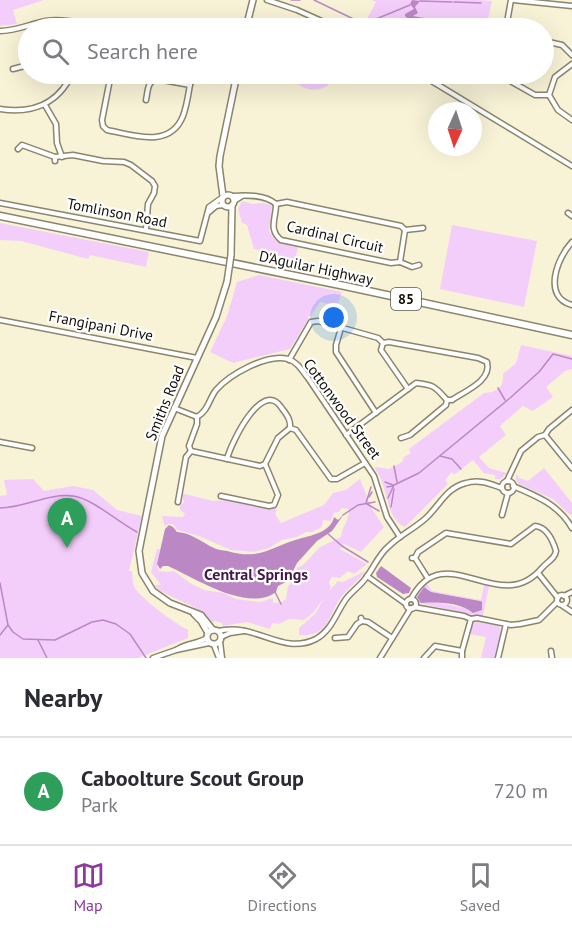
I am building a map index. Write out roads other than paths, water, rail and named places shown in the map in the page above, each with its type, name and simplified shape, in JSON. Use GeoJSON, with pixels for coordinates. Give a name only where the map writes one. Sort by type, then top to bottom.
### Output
{"type":"FeatureCollection","features":[{"type":"Feature","properties":{"kind":"highway","name":"D'Aguilar Highway"},"geometry":{"type":"LineString","coordinates":[[0,218],[345,286],[572,335]]}},
{"type":"Feature","properties":{"kind":"main road"},"geometry":{"type":"LineString","coordinates":[[248,18],[253,0]]}},
{"type":"Feature","properties":{"kind":"main road"},"geometry":{"type":"LineString","coordinates":[[224,205],[229,199],[219,166],[235,84]]}},
{"type":"Feature","properties":{"kind":"main road","name":"Smiths Road"},"geometry":{"type":"LineString","coordinates":[[214,637],[202,616],[170,603],[156,594],[144,577],[139,560],[140,541],[162,435],[220,308],[227,282],[231,255],[229,199]]}},
{"type":"Feature","properties":{"kind":"main road","name":"Smiths Road"},"geometry":{"type":"LineString","coordinates":[[224,205],[230,219]]}},
{"type":"Feature","properties":{"kind":"street"},"geometry":{"type":"LineString","coordinates":[[267,0],[314,18]]}},
{"type":"Feature","properties":{"kind":"street"},"geometry":{"type":"LineString","coordinates":[[508,18],[512,0],[572,6]]}},
{"type":"Feature","properties":{"kind":"street"},"geometry":{"type":"LineString","coordinates":[[0,31],[18,29]]}},
{"type":"Feature","properties":{"kind":"street"},"geometry":{"type":"LineString","coordinates":[[554,44],[562,45],[572,55]]}},
{"type":"Feature","properties":{"kind":"street"},"geometry":{"type":"LineString","coordinates":[[554,80],[572,64]]}},
{"type":"Feature","properties":{"kind":"street"},"geometry":{"type":"LineString","coordinates":[[12,69],[18,68]]}},
{"type":"Feature","properties":{"kind":"street"},"geometry":{"type":"LineString","coordinates":[[0,109],[20,111],[45,105],[66,84]]}},
{"type":"Feature","properties":{"kind":"street"},"geometry":{"type":"LineString","coordinates":[[109,84],[102,120],[103,126],[107,130],[149,138],[169,133],[180,123],[190,85],[184,84]]}},
{"type":"Feature","properties":{"kind":"street"},"geometry":{"type":"LineString","coordinates":[[146,100],[150,84]]}},
{"type":"Feature","properties":{"kind":"street"},"geometry":{"type":"LineString","coordinates":[[437,84],[572,166]]}},
{"type":"Feature","properties":{"kind":"street"},"geometry":{"type":"LineString","coordinates":[[515,84],[534,95],[549,95]]}},
{"type":"Feature","properties":{"kind":"street"},"geometry":{"type":"LineString","coordinates":[[553,84],[549,95],[558,110],[572,120]]}},
{"type":"Feature","properties":{"kind":"street"},"geometry":{"type":"LineString","coordinates":[[45,105],[56,124],[57,143],[62,157]]}},
{"type":"Feature","properties":{"kind":"street"},"geometry":{"type":"LineString","coordinates":[[20,145],[55,159],[73,154],[131,165],[155,186],[148,204],[146,229]]}},
{"type":"Feature","properties":{"kind":"street","name":"Cardinal Circuit"},"geometry":{"type":"LineString","coordinates":[[229,199],[243,195],[271,200],[276,204],[286,202],[401,226],[405,230],[400,262],[281,240],[272,228],[276,204]]}},
{"type":"Feature","properties":{"kind":"street","name":"Tomlinson Road"},"geometry":{"type":"LineString","coordinates":[[0,203],[200,241],[210,205],[229,199]]}},
{"type":"Feature","properties":{"kind":"street"},"geometry":{"type":"LineString","coordinates":[[208,213],[213,207],[224,205]]}},
{"type":"Feature","properties":{"kind":"street"},"geometry":{"type":"LineString","coordinates":[[405,230],[423,228]]}},
{"type":"Feature","properties":{"kind":"street"},"geometry":{"type":"LineString","coordinates":[[572,242],[564,250],[559,260],[555,290],[560,299],[572,305]]}},
{"type":"Feature","properties":{"kind":"street"},"geometry":{"type":"LineString","coordinates":[[400,262],[411,267],[419,265]]}},
{"type":"Feature","properties":{"kind":"street","name":"Frangipani Drive"},"geometry":{"type":"LineString","coordinates":[[0,320],[197,358]]}},
{"type":"Feature","properties":{"kind":"street"},"geometry":{"type":"LineString","coordinates":[[289,360],[311,322],[318,321],[378,338],[383,343]]}},
{"type":"Feature","properties":{"kind":"street"},"geometry":{"type":"LineString","coordinates":[[341,328],[336,352],[376,413]]}},
{"type":"Feature","properties":{"kind":"street"},"geometry":{"type":"LineString","coordinates":[[383,343],[389,342],[484,359],[488,368],[484,378],[452,400],[447,400]]}},
{"type":"Feature","properties":{"kind":"street"},"geometry":{"type":"LineString","coordinates":[[383,343],[381,350],[408,389]]}},
{"type":"Feature","properties":{"kind":"street","name":"Cottonwood Street"},"geometry":{"type":"LineString","coordinates":[[178,502],[186,457],[191,451],[189,446],[197,417],[205,410],[214,393],[221,385],[250,366],[274,358],[289,360],[298,364],[377,482],[388,519],[400,537]]}},
{"type":"Feature","properties":{"kind":"street"},"geometry":{"type":"LineString","coordinates":[[346,435],[416,383],[431,384],[437,387],[447,400]]}},
{"type":"Feature","properties":{"kind":"street"},"geometry":{"type":"LineString","coordinates":[[191,451],[227,459],[260,466],[265,464],[278,438],[290,428],[291,421],[277,401],[268,400],[249,413],[227,459]]}},
{"type":"Feature","properties":{"kind":"street"},"geometry":{"type":"LineString","coordinates":[[401,438],[410,435],[446,405],[447,400]]}},
{"type":"Feature","properties":{"kind":"street"},"geometry":{"type":"LineString","coordinates":[[174,408],[197,417]]}},
{"type":"Feature","properties":{"kind":"street"},"geometry":{"type":"LineString","coordinates":[[502,515],[508,487],[521,452],[538,437],[545,435],[572,410]]}},
{"type":"Feature","properties":{"kind":"street"},"geometry":{"type":"LineString","coordinates":[[290,428],[296,430],[331,479],[336,479],[365,463]]}},
{"type":"Feature","properties":{"kind":"street"},"geometry":{"type":"LineString","coordinates":[[545,435],[572,468]]}},
{"type":"Feature","properties":{"kind":"street"},"geometry":{"type":"LineString","coordinates":[[0,442],[32,448]]}},
{"type":"Feature","properties":{"kind":"street"},"geometry":{"type":"LineString","coordinates":[[222,496],[269,506],[274,505],[278,495],[265,464]]}},
{"type":"Feature","properties":{"kind":"street"},"geometry":{"type":"LineString","coordinates":[[153,658],[230,633],[248,631],[288,644],[301,644],[316,639],[328,629],[345,601],[367,576],[384,551],[425,519],[452,489],[471,482],[494,484],[523,491],[550,504],[571,522],[572,528]]}},
{"type":"Feature","properties":{"kind":"street"},"geometry":{"type":"LineString","coordinates":[[380,658],[404,623],[415,592],[427,577],[445,573],[511,587],[523,584],[538,573],[555,556],[556,551],[545,531],[537,526],[532,526],[511,544],[446,533],[413,558],[427,577]]}},
{"type":"Feature","properties":{"kind":"street"},"geometry":{"type":"LineString","coordinates":[[538,573],[571,611]]}},
{"type":"Feature","properties":{"kind":"street"},"geometry":{"type":"LineString","coordinates":[[367,576],[411,604],[464,615],[471,619],[515,625],[537,620],[571,592]]}},
{"type":"Feature","properties":{"kind":"street"},"geometry":{"type":"LineString","coordinates":[[335,638],[348,637],[362,619],[392,638]]}},
{"type":"Feature","properties":{"kind":"street"},"geometry":{"type":"LineString","coordinates":[[462,658],[471,619]]}},
{"type":"Feature","properties":{"kind":"street"},"geometry":{"type":"LineString","coordinates":[[498,658],[506,624]]}},
{"type":"Feature","properties":{"kind":"street"},"geometry":{"type":"LineString","coordinates":[[214,637],[221,658]]}},
{"type":"Feature","properties":{"kind":"street"},"geometry":{"type":"LineString","coordinates":[[424,658],[435,646],[462,651]]}},
{"type":"Feature","properties":{"kind":"street"},"geometry":{"type":"LineString","coordinates":[[551,651],[552,658]]}},
{"type":"Feature","properties":{"kind":"waterway"},"geometry":{"type":"LineString","coordinates":[[291,0],[300,0]]}},
{"type":"Feature","properties":{"kind":"waterway"},"geometry":{"type":"LineString","coordinates":[[314,0],[352,18]]}},
{"type":"Feature","properties":{"kind":"waterway"},"geometry":{"type":"LineString","coordinates":[[420,1],[452,2]]}},
{"type":"Feature","properties":{"kind":"waterway"},"geometry":{"type":"LineString","coordinates":[[454,2],[481,3]]}},
{"type":"Feature","properties":{"kind":"waterway"},"geometry":{"type":"LineString","coordinates":[[379,18],[410,5]]}},
{"type":"Feature","properties":{"kind":"waterway"},"geometry":{"type":"LineString","coordinates":[[388,498],[394,485],[419,473],[510,398],[539,372],[553,354],[572,359]]}},
{"type":"Feature","properties":{"kind":"waterway"},"geometry":{"type":"LineString","coordinates":[[498,388],[505,400]]}},
{"type":"Feature","properties":{"kind":"waterway"},"geometry":{"type":"LineString","coordinates":[[440,456],[452,459],[461,469]]}},
{"type":"Feature","properties":{"kind":"waterway"},"geometry":{"type":"LineString","coordinates":[[394,466],[397,482]]}},
{"type":"Feature","properties":{"kind":"waterway"},"geometry":{"type":"LineString","coordinates":[[385,482],[393,485]]}},
{"type":"Feature","properties":{"kind":"waterway"},"geometry":{"type":"LineString","coordinates":[[387,487],[393,486]]}},
{"type":"Feature","properties":{"kind":"waterway"},"geometry":{"type":"LineString","coordinates":[[366,503],[371,487]]}},
{"type":"Feature","properties":{"kind":"waterway"},"geometry":{"type":"LineString","coordinates":[[391,507],[394,489]]}},
{"type":"Feature","properties":{"kind":"waterway"},"geometry":{"type":"LineString","coordinates":[[369,497],[372,492]]}},
{"type":"Feature","properties":{"kind":"waterway"},"geometry":{"type":"LineString","coordinates":[[0,508],[54,497],[73,496],[97,506],[137,532]]}},
{"type":"Feature","properties":{"kind":"waterway"},"geometry":{"type":"LineString","coordinates":[[343,515],[358,505],[375,502]]}},
{"type":"Feature","properties":{"kind":"waterway"},"geometry":{"type":"LineString","coordinates":[[367,504],[379,511]]}},
{"type":"Feature","properties":{"kind":"waterway"},"geometry":{"type":"LineString","coordinates":[[327,533],[342,546],[368,562]]}},
{"type":"Feature","properties":{"kind":"waterway"},"geometry":{"type":"LineString","coordinates":[[0,583],[8,625],[23,639],[55,640],[92,622],[103,620],[116,624],[130,634],[146,658]]}},
{"type":"Feature","properties":{"kind":"waterway"},"geometry":{"type":"LineString","coordinates":[[275,592],[281,604]]}},
{"type":"Feature","properties":{"kind":"waterway"},"geometry":{"type":"LineString","coordinates":[[0,635],[8,625]]}},
{"type":"Feature","properties":{"kind":"waterway"},"geometry":{"type":"LineString","coordinates":[[38,640],[47,658]]}},
{"type":"Feature","properties":{"kind":"place","name":"Caboolture Scout Group"},"geometry":{"type":"Point","coordinates":[67,548]}},
{"type":"Feature","properties":{"kind":"district","name":"Central Springs"},"geometry":{"type":"Point","coordinates":[256,574]}}]}
